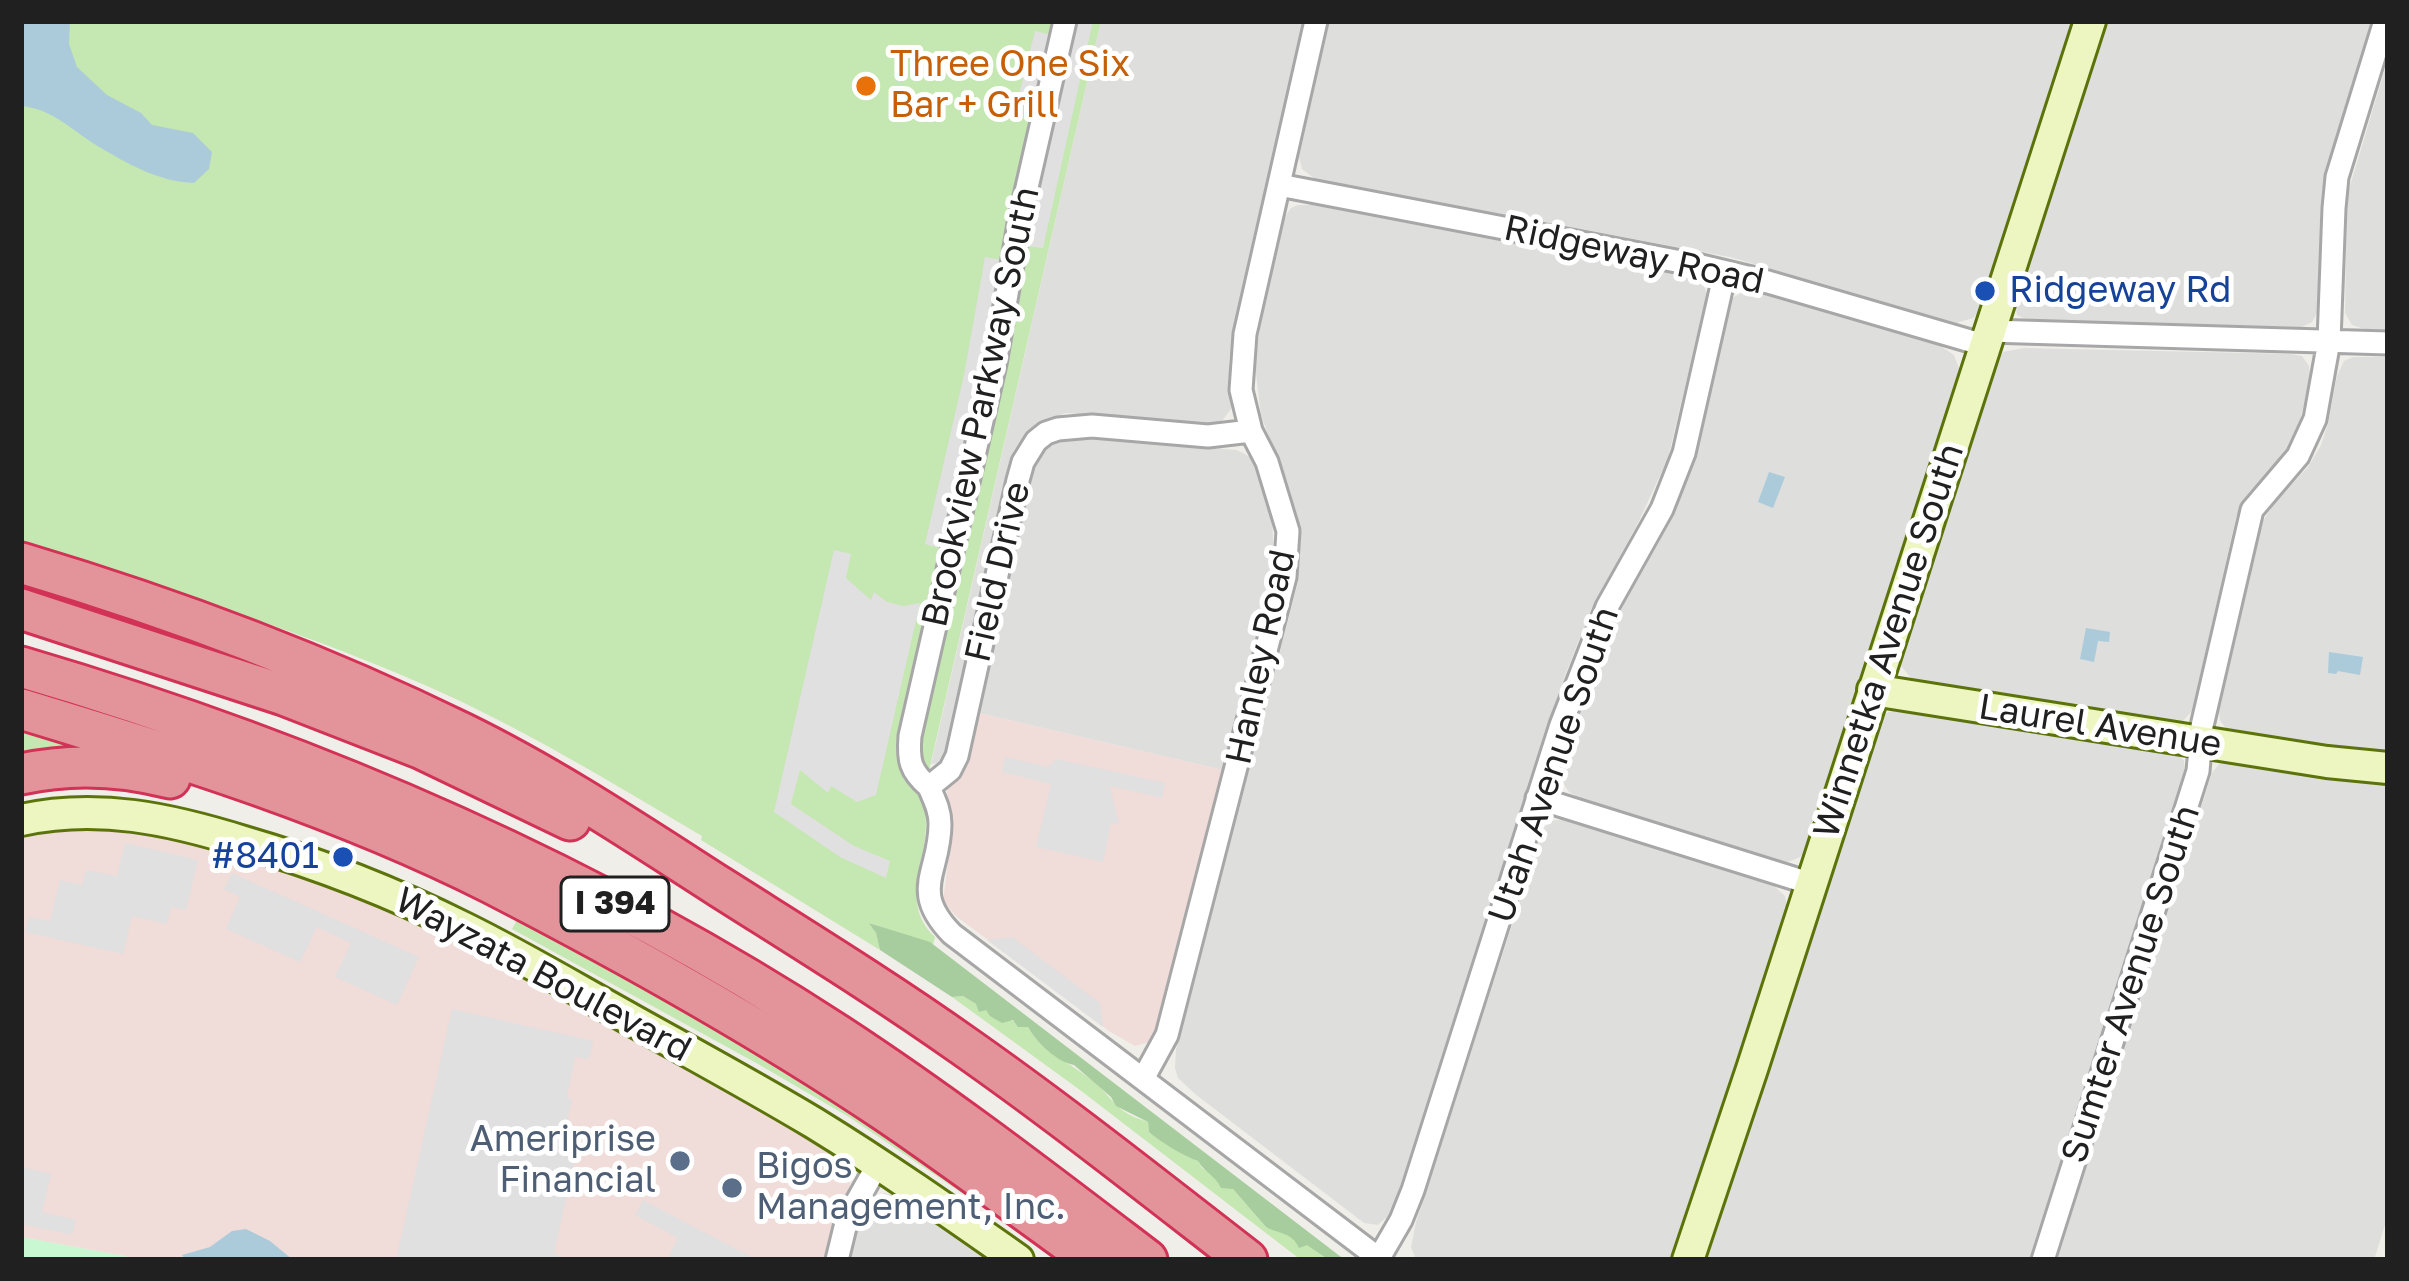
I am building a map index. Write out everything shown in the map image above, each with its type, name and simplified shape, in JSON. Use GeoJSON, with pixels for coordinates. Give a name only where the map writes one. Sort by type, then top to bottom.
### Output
{"type":"FeatureCollection","features":[{"type":"Feature","properties":{"kind":"highway"},"geometry":{"type":"LineString","coordinates":[[21,563],[221,630],[462,733],[595,806],[896,998]]}},
{"type":"Feature","properties":{"kind":"highway","name":"I 394"},"geometry":{"type":"LineString","coordinates":[[21,609],[229,675],[435,755],[583,826],[896,998],[1038,1099],[1247,1260]]}},
{"type":"Feature","properties":{"kind":"highway","name":"I 394"},"geometry":{"type":"LineString","coordinates":[[21,667],[322,769],[457,826],[597,894],[706,954],[886,1067],[1147,1260]]}},
{"type":"Feature","properties":{"kind":"highway"},"geometry":{"type":"LineString","coordinates":[[21,709],[183,758],[488,882],[722,1010],[886,1112],[1093,1260]]}},
{"type":"Feature","properties":{"kind":"highway"},"geometry":{"type":"LineString","coordinates":[[21,726],[89,730]]}},
{"type":"Feature","properties":{"kind":"highway"},"geometry":{"type":"LineString","coordinates":[[21,773],[100,766],[194,784],[347,837],[597,941]]}},
{"type":"Feature","properties":{"kind":"street","name":"Brookview Parkway South"},"geometry":{"type":"LineString","coordinates":[[929,787],[910,765],[910,736],[991,385],[1020,218],[1065,21]]}},
{"type":"Feature","properties":{"kind":"street","name":"Hanley Road"},"geometry":{"type":"LineString","coordinates":[[1143,1079],[1167,1035],[1285,578],[1285,519],[1241,390],[1245,334],[1316,21]]}},
{"type":"Feature","properties":{"kind":"street","name":"Winnetka Avenue South"},"geometry":{"type":"LineString","coordinates":[[1688,1260],[2090,21]]}},
{"type":"Feature","properties":{"kind":"street","name":"Sumter Avenue South"},"geometry":{"type":"LineString","coordinates":[[2043,1260],[2198,771],[2202,726],[2252,510],[2305,446],[2315,419],[2330,341],[2335,190],[2386,21]]}},
{"type":"Feature","properties":{"kind":"street","name":"Ridgeway Road"},"geometry":{"type":"LineString","coordinates":[[1279,185],[1725,272],[1987,338],[2388,343]]}},
{"type":"Feature","properties":{"kind":"street","name":"Utah Avenue South"},"geometry":{"type":"LineString","coordinates":[[1380,1259],[1413,1190],[1561,725],[1607,607],[1662,509],[1678,470],[1725,272]]}},
{"type":"Feature","properties":{"kind":"street","name":"Field Drive"},"geometry":{"type":"LineString","coordinates":[[929,787],[950,770],[957,756],[1018,480],[1036,441],[1046,433],[1073,426],[1208,436],[1251,430]]}},
{"type":"Feature","properties":{"kind":"street","name":"Laurel Avenue"},"geometry":{"type":"LineString","coordinates":[[1873,690],[2388,772]]}},
{"type":"Feature","properties":{"kind":"street"},"geometry":{"type":"LineString","coordinates":[[929,787],[940,826],[928,896],[952,934],[1380,1259]]}},
{"type":"Feature","properties":{"kind":"street"},"geometry":{"type":"LineString","coordinates":[[1537,798],[1812,884]]}},
{"type":"Feature","properties":{"kind":"street","name":"Wayzata Boulevard"},"geometry":{"type":"LineString","coordinates":[[21,820],[74,811],[146,817],[250,844],[444,918],[734,1076],[878,1164],[1018,1260]]}},
{"type":"Feature","properties":{"kind":"street"},"geometry":{"type":"LineString","coordinates":[[837,1260],[847,1219],[878,1164]]}},
{"type":"Feature","properties":{"kind":"shaded area"},"geometry":{"type":"Polygon","coordinates":[[[1076,21],[1093,21],[1043,248],[1027,246],[1076,21]]]}},
{"type":"Feature","properties":{"kind":"shaded area"},"geometry":{"type":"Polygon","coordinates":[[[1101,21],[1303,21],[1233,328],[1231,409],[1222,421],[1209,425],[1066,413],[1042,422],[1024,436],[1010,464],[945,754],[931,764],[1101,21]]]}},
{"type":"Feature","properties":{"kind":"shaded area"},"geometry":{"type":"Polygon","coordinates":[[[1329,21],[2077,21],[1981,310],[1956,323],[1730,257],[1315,179],[1302,169],[1299,157],[1329,21]]]}},
{"type":"Feature","properties":{"kind":"shaded area"},"geometry":{"type":"Polygon","coordinates":[[[2104,21],[2371,21],[2324,176],[2318,311],[2312,322],[2302,327],[2029,321],[2017,315],[2015,300],[2104,21]]]}},
{"type":"Feature","properties":{"kind":"shaded area"},"geometry":{"type":"Polygon","coordinates":[[[1035,31],[1051,35],[1033,106],[1017,102],[1035,31]]]}},
{"type":"Feature","properties":{"kind":"shaded area"},"geometry":{"type":"Polygon","coordinates":[[[2388,59],[2388,330],[2352,325],[2345,313],[2347,196],[2388,59]]]}},
{"type":"Feature","properties":{"kind":"shaded area"},"geometry":{"type":"Polygon","coordinates":[[[1298,205],[1690,276],[1702,282],[1707,294],[1668,458],[1591,610],[1565,675],[1401,1184],[1390,1214],[1378,1225],[1364,1223],[1195,1094],[1178,1078],[1175,1068],[1298,582],[1298,517],[1261,415],[1255,365],[1284,218],[1298,205]]]}},
{"type":"Feature","properties":{"kind":"shaded area"},"geometry":{"type":"Polygon","coordinates":[[[985,257],[1001,260],[943,549],[925,544],[985,257]]]}},
{"type":"Feature","properties":{"kind":"shaded area"},"geometry":{"type":"Polygon","coordinates":[[[1743,292],[1766,294],[1939,345],[1954,355],[1960,371],[1808,849],[1788,862],[1579,798],[1560,778],[1606,644],[1690,473],[1732,298],[1743,292]]]}},
{"type":"Feature","properties":{"kind":"shaded area"},"geometry":{"type":"Polygon","coordinates":[[[2024,348],[2291,354],[2302,356],[2309,366],[2297,432],[2246,496],[2236,517],[2194,703],[2183,721],[2172,724],[1920,682],[1901,666],[1899,659],[1993,367],[2003,352],[2024,348]]]}},
{"type":"Feature","properties":{"kind":"shaded area"},"geometry":{"type":"Polygon","coordinates":[[[2388,357],[2388,757],[2229,733],[2219,711],[2263,521],[2321,445],[2337,376],[2344,361],[2388,357]]]}},
{"type":"Feature","properties":{"kind":"shaded area"},"geometry":{"type":"Polygon","coordinates":[[[1076,437],[1237,450],[1250,457],[1272,518],[1274,561],[1223,770],[979,713],[1032,473],[1048,447],[1076,437]]]}},
{"type":"Feature","properties":{"kind":"shaded area"},"geometry":{"type":"Polygon","coordinates":[[[834,550],[851,554],[846,578],[871,600],[874,592],[903,606],[920,603],[876,795],[857,802],[831,786],[828,793],[800,770],[791,804],[854,846],[890,861],[886,878],[840,857],[774,812],[834,550]]]}},
{"type":"Feature","properties":{"kind":"shaded area"},"geometry":{"type":"Polygon","coordinates":[[[1893,711],[2173,749],[2184,761],[2185,775],[2031,1260],[1707,1260],[1880,715],[1893,711]]]}},
{"type":"Feature","properties":{"kind":"shaded area"},"geometry":{"type":"Polygon","coordinates":[[[979,713],[1223,770],[1149,1042],[1135,1046],[1109,1031],[943,902],[953,823],[948,787],[969,762],[979,713]]]}},
{"type":"Feature","properties":{"kind":"shaded area"},"geometry":{"type":"Polygon","coordinates":[[[1005,757],[1048,767],[1057,759],[1165,783],[1162,798],[1110,786],[1119,824],[1111,823],[1103,862],[1036,847],[1051,784],[1002,772],[1005,757]]]}},
{"type":"Feature","properties":{"kind":"shaded area"},"geometry":{"type":"Polygon","coordinates":[[[2239,759],[2388,785],[2388,1215],[2374,1260],[2056,1260],[2212,773],[2219,764],[2239,759]]]}},
{"type":"Feature","properties":{"kind":"shaded area"},"geometry":{"type":"Polygon","coordinates":[[[1565,819],[1757,879],[1785,896],[1788,913],[1712,1149],[1670,1260],[1416,1260],[1411,1247],[1416,1222],[1543,829],[1550,821],[1565,819]]]}},
{"type":"Feature","properties":{"kind":"shaded area"},"geometry":{"type":"Polygon","coordinates":[[[72,828],[114,828],[186,842],[372,903],[478,952],[762,1111],[839,1160],[850,1177],[825,1260],[146,1260],[21,1237],[21,837],[72,828]]]}},
{"type":"Feature","properties":{"kind":"shaded area"},"geometry":{"type":"Polygon","coordinates":[[[125,843],[198,860],[186,910],[171,907],[167,924],[132,916],[123,954],[25,932],[29,917],[50,921],[60,880],[82,885],[86,870],[117,876],[125,843]]]}},
{"type":"Feature","properties":{"kind":"shaded area"},"geometry":{"type":"Polygon","coordinates":[[[232,873],[419,957],[397,1005],[335,977],[351,943],[317,927],[300,962],[226,929],[240,897],[224,889],[232,873]]]}},
{"type":"Feature","properties":{"kind":"shaded area"},"geometry":{"type":"Polygon","coordinates":[[[1012,937],[1100,1003],[1103,1027],[987,940],[1012,937]]]}},
{"type":"Feature","properties":{"kind":"shaded area"},"geometry":{"type":"Polygon","coordinates":[[[452,1009],[593,1041],[589,1059],[575,1057],[567,1097],[572,1099],[563,1140],[578,1144],[554,1254],[562,1260],[396,1260],[452,1009]]]}},
{"type":"Feature","properties":{"kind":"shaded area"},"geometry":{"type":"Polygon","coordinates":[[[21,1167],[51,1174],[42,1212],[76,1220],[72,1235],[21,1224],[21,1167]]]}},
{"type":"Feature","properties":{"kind":"shaded area"},"geometry":{"type":"Polygon","coordinates":[[[885,1193],[899,1197],[989,1260],[848,1260],[861,1213],[870,1200],[885,1193]]]}},
{"type":"Feature","properties":{"kind":"shaded area"},"geometry":{"type":"Polygon","coordinates":[[[643,1200],[757,1260],[667,1260],[678,1238],[635,1215],[643,1200]]]}},
{"type":"Feature","properties":{"kind":"green space"},"geometry":{"type":"Polygon","coordinates":[[[21,21],[1101,21],[922,801],[926,818],[918,906],[935,937],[933,945],[870,923],[880,950],[601,776],[427,686],[276,627],[21,540],[21,21]]]}},
{"type":"Feature","properties":{"kind":"green space"},"geometry":{"type":"Polygon","coordinates":[[[21,733],[67,742],[64,758],[21,763],[21,733]]]}},
{"type":"Feature","properties":{"kind":"green space"},"geometry":{"type":"Polygon","coordinates":[[[518,918],[698,1009],[1078,1260],[1056,1260],[849,1117],[512,929],[518,918]]]}},
{"type":"Feature","properties":{"kind":"green space"},"geometry":{"type":"Polygon","coordinates":[[[869,923],[930,942],[1345,1260],[1329,1260],[1307,1245],[1299,1248],[1289,1236],[1266,1227],[1233,1189],[1221,1188],[1198,1161],[1153,1136],[1148,1122],[1116,1106],[1074,1065],[1048,1050],[1028,1027],[1018,1027],[1013,1020],[1002,1023],[986,1010],[979,1012],[976,1004],[963,996],[952,997],[880,950],[869,923]]]}},
{"type":"Feature","properties":{"kind":"green space"},"geometry":{"type":"Polygon","coordinates":[[[963,996],[1028,1027],[1040,1043],[1094,1082],[1122,1110],[1148,1122],[1153,1136],[1198,1161],[1233,1189],[1266,1227],[1283,1231],[1329,1260],[1301,1260],[952,997],[963,996]]]}},
{"type":"Feature","properties":{"kind":"green space"},"geometry":{"type":"Polygon","coordinates":[[[21,1237],[146,1260],[21,1260],[21,1237]]]}},
{"type":"Feature","properties":{"kind":"water"},"geometry":{"type":"Polygon","coordinates":[[[21,21],[70,21],[69,44],[77,67],[107,95],[141,113],[152,125],[193,133],[212,152],[209,169],[194,183],[156,175],[107,152],[52,115],[21,106],[21,21]]]}},
{"type":"Feature","properties":{"kind":"water"},"geometry":{"type":"Polygon","coordinates":[[[1769,472],[1785,477],[1773,508],[1758,502],[1769,472]]]}},
{"type":"Feature","properties":{"kind":"water"},"geometry":{"type":"Polygon","coordinates":[[[2086,628],[2110,632],[2109,642],[2098,641],[2094,662],[2080,659],[2086,628]]]}},
{"type":"Feature","properties":{"kind":"water"},"geometry":{"type":"Polygon","coordinates":[[[2329,652],[2363,657],[2360,675],[2328,673],[2329,652]]]}},
{"type":"Feature","properties":{"kind":"water"},"geometry":{"type":"Polygon","coordinates":[[[246,1229],[293,1260],[186,1260],[182,1255],[210,1247],[232,1231],[246,1229]]]}},
{"type":"Feature","properties":{"kind":"place","name":"Three One Six Bar + Grill"},"geometry":{"type":"Point","coordinates":[866,86]}},
{"type":"Feature","properties":{"kind":"place","name":"Ridgeway Rd"},"geometry":{"type":"Point","coordinates":[1985,291]}},
{"type":"Feature","properties":{"kind":"place","name":"#8401"},"geometry":{"type":"Point","coordinates":[343,857]}},
{"type":"Feature","properties":{"kind":"place","name":"Ameriprise Financial"},"geometry":{"type":"Point","coordinates":[680,1161]}},
{"type":"Feature","properties":{"kind":"place","name":"Bigos Management, Inc."},"geometry":{"type":"Point","coordinates":[732,1188]}}]}
